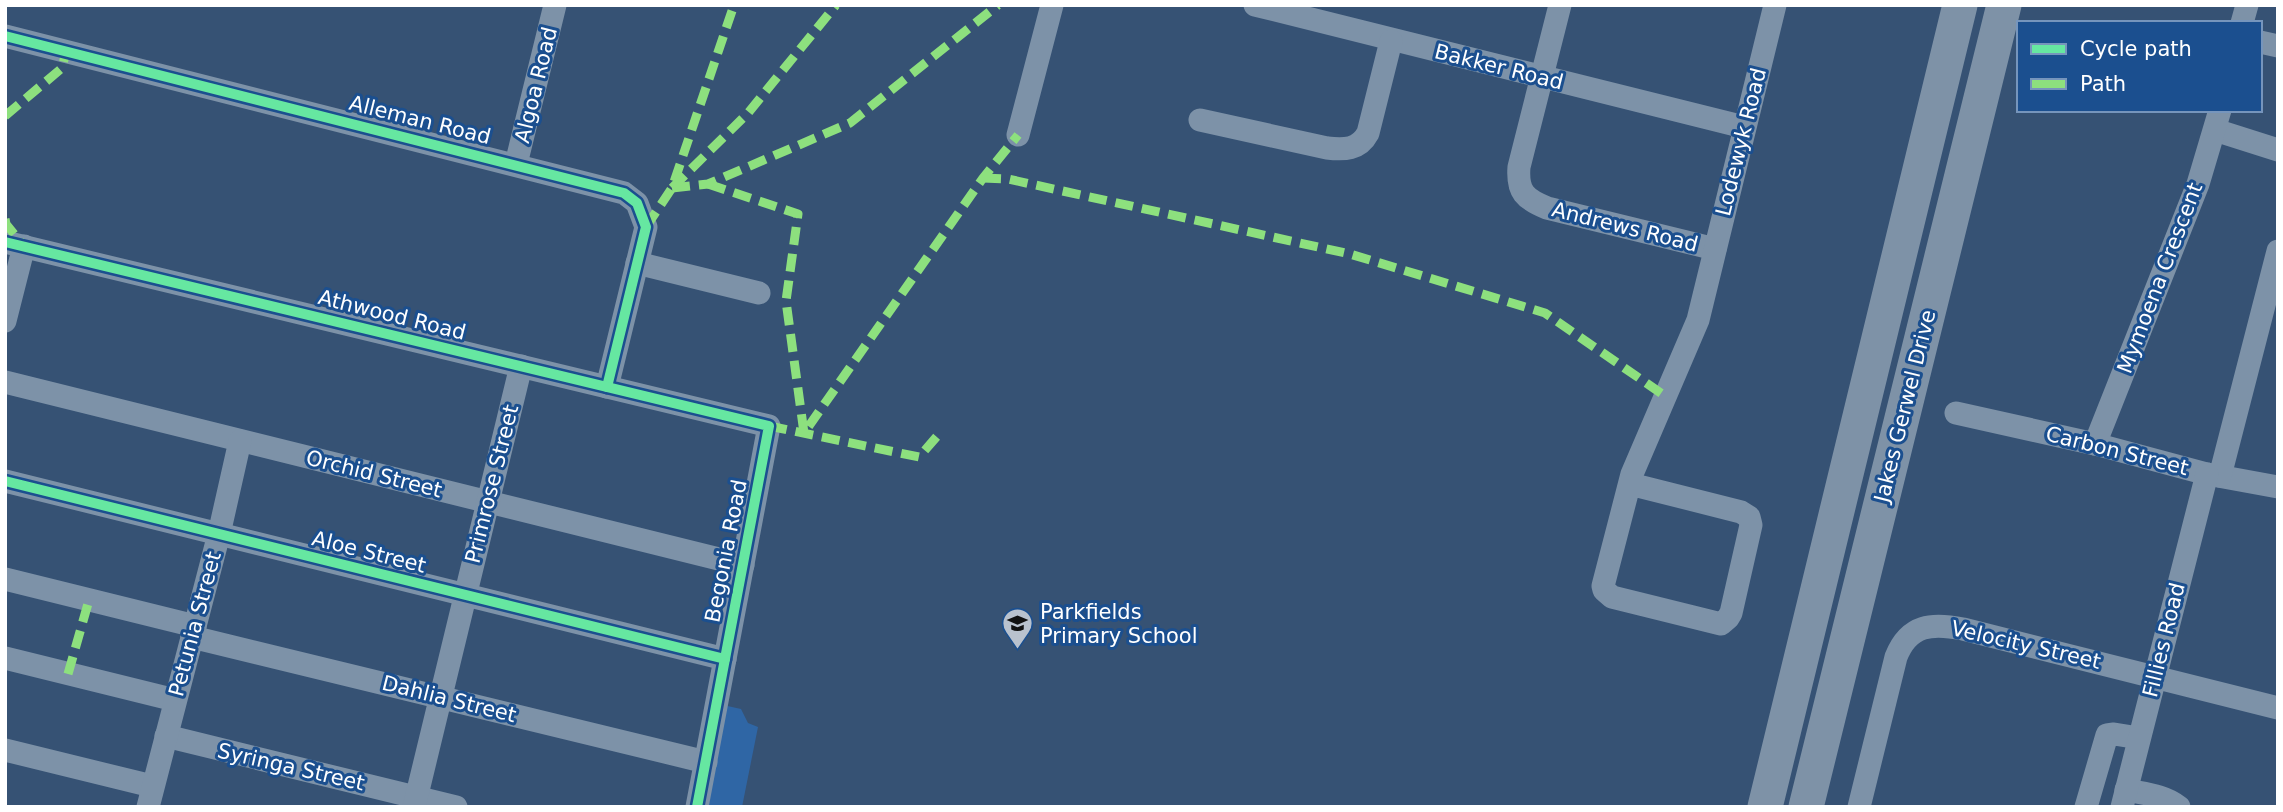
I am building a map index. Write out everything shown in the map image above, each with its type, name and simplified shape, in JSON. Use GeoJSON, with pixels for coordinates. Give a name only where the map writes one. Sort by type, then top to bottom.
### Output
{"type":"FeatureCollection","features":[{"type":"Feature","properties":{"kind":"highway","name":"Jakes Gerwel Drive"},"geometry":{"type":"LineString","coordinates":[[1765,807],[1960,5]]}},
{"type":"Feature","properties":{"kind":"highway","name":"Jakes Gerwel Drive"},"geometry":{"type":"LineString","coordinates":[[1806,807],[2004,5]]}},
{"type":"Feature","properties":{"kind":"street","name":"Algoa Road"},"geometry":{"type":"LineString","coordinates":[[516,164],[555,5]]}},
{"type":"Feature","properties":{"kind":"street"},"geometry":{"type":"LineString","coordinates":[[1018,135],[1052,5]]}},
{"type":"Feature","properties":{"kind":"street","name":"Bakker Road"},"geometry":{"type":"LineString","coordinates":[[1255,5],[1744,127]]}},
{"type":"Feature","properties":{"kind":"street","name":"Andrews Road"},"geometry":{"type":"LineString","coordinates":[[1560,5],[1519,167],[1518,179],[1522,192],[1531,202],[1547,208],[1715,249]]}},
{"type":"Feature","properties":{"kind":"street","name":"Lodewyk Road"},"geometry":{"type":"LineString","coordinates":[[1630,484],[1741,512],[1749,517],[1751,524],[1731,613],[1721,624],[1612,597],[1603,586],[1630,484],[1698,320],[1774,5]]}},
{"type":"Feature","properties":{"kind":"street","name":"Alleman Road"},"geometry":{"type":"LineString","coordinates":[[5,36],[624,193],[637,203],[646,227],[607,387]]}},
{"type":"Feature","properties":{"kind":"street"},"geometry":{"type":"LineString","coordinates":[[1200,120],[1339,150],[1357,146],[1368,133],[1391,41]]}},
{"type":"Feature","properties":{"kind":"street"},"geometry":{"type":"LineString","coordinates":[[2218,120],[2278,150]]}},
{"type":"Feature","properties":{"kind":"street","name":"Mymoena Crescent"},"geometry":{"type":"LineString","coordinates":[[2095,444],[2198,184],[2218,120]]}},
{"type":"Feature","properties":{"kind":"street"},"geometry":{"type":"LineString","coordinates":[[5,321],[14,244]]}},
{"type":"Feature","properties":{"kind":"street","name":"Athwood Road"},"geometry":{"type":"LineString","coordinates":[[14,244],[769,426]]}},
{"type":"Feature","properties":{"kind":"street","name":"Fillies Road"},"geometry":{"type":"LineString","coordinates":[[2124,799],[2155,676],[2278,251]]}},
{"type":"Feature","properties":{"kind":"street"},"geometry":{"type":"LineString","coordinates":[[637,263],[759,293]]}},
{"type":"Feature","properties":{"kind":"street","name":"Primrose Street"},"geometry":{"type":"LineString","coordinates":[[415,802],[521,366]]}},
{"type":"Feature","properties":{"kind":"street","name":"Orchid Street"},"geometry":{"type":"LineString","coordinates":[[5,382],[743,565]]}},
{"type":"Feature","properties":{"kind":"street","name":"Carbon Street"},"geometry":{"type":"LineString","coordinates":[[1956,412],[2213,475],[2278,487]]}},
{"type":"Feature","properties":{"kind":"street","name":"Begonia Road"},"geometry":{"type":"LineString","coordinates":[[697,807],[769,426]]}},
{"type":"Feature","properties":{"kind":"street","name":"Petunia Street"},"geometry":{"type":"LineString","coordinates":[[150,797],[219,534],[240,441]]}},
{"type":"Feature","properties":{"kind":"street","name":"Aloe Street"},"geometry":{"type":"LineString","coordinates":[[5,481],[724,659]]}},
{"type":"Feature","properties":{"kind":"street","name":"Dahlia Street"},"geometry":{"type":"LineString","coordinates":[[5,579],[442,697],[706,762]]}},
{"type":"Feature","properties":{"kind":"street","name":"Velocity Street"},"geometry":{"type":"LineString","coordinates":[[1859,807],[1901,645],[1916,630],[1937,625],[1963,629],[2278,708]]}},
{"type":"Feature","properties":{"kind":"street"},"geometry":{"type":"LineString","coordinates":[[5,658],[175,700]]}},
{"type":"Feature","properties":{"kind":"street"},"geometry":{"type":"LineString","coordinates":[[2086,807],[2107,735],[2140,738]]}},
{"type":"Feature","properties":{"kind":"street","name":"Syringa Street"},"geometry":{"type":"LineString","coordinates":[[166,736],[415,802]]}},
{"type":"Feature","properties":{"kind":"street"},"geometry":{"type":"LineString","coordinates":[[5,750],[150,797]]}},
{"type":"Feature","properties":{"kind":"street"},"geometry":{"type":"LineString","coordinates":[[2124,799],[2158,796],[2179,807]]}},
{"type":"Feature","properties":{"kind":"street"},"geometry":{"type":"LineString","coordinates":[[415,802],[456,807]]}},
{"type":"Feature","properties":{"kind":"shaded area"},"geometry":{"type":"Polygon","coordinates":[[[723,705],[741,709],[748,723],[758,727],[742,807],[703,807],[723,705]]]}},
{"type":"Feature","properties":{"kind":"marked path"},"geometry":{"type":"LineString","coordinates":[[646,227],[672,188],[734,5]]}},
{"type":"Feature","properties":{"kind":"marked path"},"geometry":{"type":"LineString","coordinates":[[672,188],[748,113],[836,5]]}},
{"type":"Feature","properties":{"kind":"marked path"},"geometry":{"type":"LineString","coordinates":[[672,188],[708,184],[850,123],[998,5]]}},
{"type":"Feature","properties":{"kind":"marked path"},"geometry":{"type":"LineString","coordinates":[[5,116],[62,68],[66,51]]}},
{"type":"Feature","properties":{"kind":"marked path"},"geometry":{"type":"LineString","coordinates":[[708,184],[798,214],[786,301],[804,433],[983,178],[1018,135]]}},
{"type":"Feature","properties":{"kind":"marked path"},"geometry":{"type":"LineString","coordinates":[[983,178],[1008,179],[1350,254],[1545,313],[1665,396]]}},
{"type":"Feature","properties":{"kind":"marked path"},"geometry":{"type":"LineString","coordinates":[[5,219],[24,246]]}},
{"type":"Feature","properties":{"kind":"marked path"},"geometry":{"type":"LineString","coordinates":[[769,426],[919,457],[939,434]]}},
{"type":"Feature","properties":{"kind":"marked path"},"geometry":{"type":"LineString","coordinates":[[68,674],[89,600]]}},
{"type":"Feature","properties":{"kind":"cycle path"},"geometry":{"type":"LineString","coordinates":[[5,36],[624,193],[637,203],[646,227],[607,387]]}},
{"type":"Feature","properties":{"kind":"cycle path"},"geometry":{"type":"LineString","coordinates":[[5,242],[769,426],[697,807]]}},
{"type":"Feature","properties":{"kind":"cycle path"},"geometry":{"type":"LineString","coordinates":[[5,481],[725,659]]}},
{"type":"Feature","properties":{"kind":"place","name":"Parkfields Primary School"},"geometry":{"type":"Point","coordinates":[1017,651]}}]}
